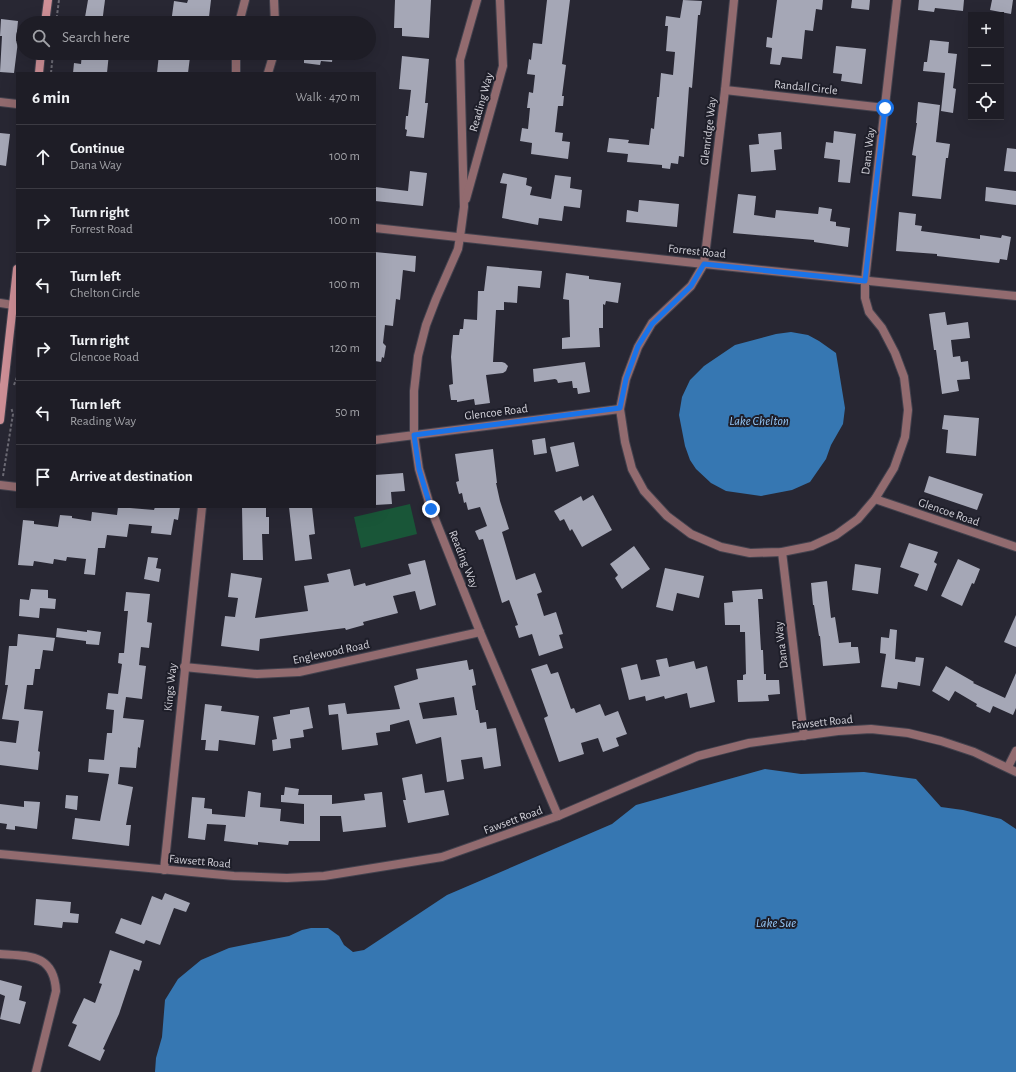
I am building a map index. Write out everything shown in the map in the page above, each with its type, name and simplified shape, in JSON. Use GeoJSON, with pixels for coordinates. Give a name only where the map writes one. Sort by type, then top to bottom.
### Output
{"type":"FeatureCollection","features":[{"type":"Feature","properties":{"kind":"street"},"geometry":{"type":"LineString","coordinates":[[46,16],[48,0]]}},
{"type":"Feature","properties":{"kind":"street"},"geometry":{"type":"LineString","coordinates":[[241,16],[245,0]]}},
{"type":"Feature","properties":{"kind":"street"},"geometry":{"type":"LineString","coordinates":[[274,0],[275,16]]}},
{"type":"Feature","properties":{"kind":"street","name":"Reading Way"},"geometry":{"type":"LineString","coordinates":[[464,207],[460,60],[477,0]]}},
{"type":"Feature","properties":{"kind":"street","name":"Reading Way"},"geometry":{"type":"LineString","coordinates":[[500,0],[503,66],[464,207],[460,237],[455,256],[426,326],[418,356],[414,391],[414,435],[419,469],[431,509],[480,632],[558,816]]}},
{"type":"Feature","properties":{"kind":"street","name":"Glenridge Way"},"geometry":{"type":"LineString","coordinates":[[704,264],[725,90],[734,0]]}},
{"type":"Feature","properties":{"kind":"street","name":"Dana Way"},"geometry":{"type":"LineString","coordinates":[[620,408],[625,442],[632,469],[644,491],[667,516],[692,534],[720,547],[750,553],[782,552],[812,546],[836,535],[858,519],[875,499],[894,468],[905,437],[908,410],[904,377],[895,353],[882,328],[869,312],[865,298],[865,281],[897,0]]}},
{"type":"Feature","properties":{"kind":"street"},"geometry":{"type":"LineString","coordinates":[[39,72],[41,60]]}},
{"type":"Feature","properties":{"kind":"street"},"geometry":{"type":"LineString","coordinates":[[236,60],[236,72]]}},
{"type":"Feature","properties":{"kind":"street"},"geometry":{"type":"LineString","coordinates":[[268,72],[272,60]]}},
{"type":"Feature","properties":{"kind":"street","name":"Randall Circle"},"geometry":{"type":"LineString","coordinates":[[725,90],[885,108]]}},
{"type":"Feature","properties":{"kind":"street"},"geometry":{"type":"LineString","coordinates":[[0,102],[16,104]]}},
{"type":"Feature","properties":{"kind":"street","name":"Forrest Road"},"geometry":{"type":"LineString","coordinates":[[376,228],[1016,296]]}},
{"type":"Feature","properties":{"kind":"street"},"geometry":{"type":"LineString","coordinates":[[620,408],[626,379],[638,346],[652,324],[691,286],[704,264]]}},
{"type":"Feature","properties":{"kind":"street"},"geometry":{"type":"LineString","coordinates":[[0,420],[16,278]]}},
{"type":"Feature","properties":{"kind":"street"},"geometry":{"type":"LineString","coordinates":[[0,304],[13,305]]}},
{"type":"Feature","properties":{"kind":"street","name":"Glencoe Road"},"geometry":{"type":"LineString","coordinates":[[376,440],[620,408]]}},
{"type":"Feature","properties":{"kind":"street"},"geometry":{"type":"LineString","coordinates":[[1,485],[16,487]]}},
{"type":"Feature","properties":{"kind":"street","name":"Glencoe Road"},"geometry":{"type":"LineString","coordinates":[[875,499],[1016,547]]}},
{"type":"Feature","properties":{"kind":"street","name":"Kings Way"},"geometry":{"type":"LineString","coordinates":[[164,870],[184,667],[202,508]]}},
{"type":"Feature","properties":{"kind":"street","name":"Dana Way"},"geometry":{"type":"LineString","coordinates":[[782,552],[804,736]]}},
{"type":"Feature","properties":{"kind":"street","name":"Englewood Road"},"geometry":{"type":"LineString","coordinates":[[184,667],[257,674],[299,672],[480,632]]}},
{"type":"Feature","properties":{"kind":"street","name":"Fawsett Road"},"geometry":{"type":"LineString","coordinates":[[0,854],[234,876],[287,878],[324,876],[442,858],[558,816],[698,756],[749,743],[838,731],[871,729],[908,733],[941,741],[974,752],[1016,772]]}},
{"type":"Feature","properties":{"kind":"street"},"geometry":{"type":"LineString","coordinates":[[1008,767],[1016,751]]}},
{"type":"Feature","properties":{"kind":"street"},"geometry":{"type":"LineString","coordinates":[[0,954],[32,957],[51,970],[55,980],[56,991],[36,1072]]}},
{"type":"Feature","properties":{"kind":"path"},"geometry":{"type":"LineString","coordinates":[[57,16],[59,0]]}},
{"type":"Feature","properties":{"kind":"path"},"geometry":{"type":"LineString","coordinates":[[51,72],[52,60]]}},
{"type":"Feature","properties":{"kind":"path"},"geometry":{"type":"LineString","coordinates":[[13,390],[16,380]]}},
{"type":"Feature","properties":{"kind":"path"},"geometry":{"type":"LineString","coordinates":[[1,485],[13,414],[11,404]]}},
{"type":"Feature","properties":{"kind":"green space"},"geometry":{"type":"Polygon","coordinates":[[[410,504],[417,534],[361,548],[354,517],[410,504]]]}},
{"type":"Feature","properties":{"kind":"water","name":"Lake Chelton"},"geometry":{"type":"Polygon","coordinates":[[[791,332],[808,335],[836,353],[845,408],[843,424],[831,445],[826,459],[810,482],[792,490],[761,496],[726,491],[711,483],[696,469],[690,460],[685,446],[679,415],[682,397],[690,380],[704,366],[735,345],[776,334],[791,332]]]}},
{"type":"Feature","properties":{"kind":"water","name":"Lake Sue"},"geometry":{"type":"Polygon","coordinates":[[[765,769],[801,774],[864,772],[916,779],[941,807],[963,810],[1001,819],[1016,829],[1016,1072],[155,1072],[156,1058],[162,1037],[165,1000],[178,979],[201,960],[229,948],[289,936],[311,928],[328,928],[339,936],[344,945],[353,952],[364,950],[447,895],[612,824],[636,805],[765,769]]]}},
{"type":"Feature","properties":{"kind":"building"},"geometry":{"type":"Polygon","coordinates":[[[88,0],[105,0],[103,16],[85,16],[88,0]]]}},
{"type":"Feature","properties":{"kind":"building"},"geometry":{"type":"Polygon","coordinates":[[[188,0],[211,0],[209,16],[172,16],[174,1],[187,3],[188,0]]]}},
{"type":"Feature","properties":{"kind":"building"},"geometry":{"type":"Polygon","coordinates":[[[395,0],[431,0],[429,38],[402,36],[402,28],[394,28],[395,0]]]}},
{"type":"Feature","properties":{"kind":"building"},"geometry":{"type":"Polygon","coordinates":[[[547,0],[570,0],[562,64],[566,65],[562,96],[564,96],[563,106],[558,106],[555,132],[563,133],[562,141],[570,142],[568,159],[531,154],[532,143],[520,141],[522,128],[528,129],[530,108],[527,108],[529,92],[533,93],[535,75],[527,74],[529,59],[531,60],[533,43],[542,44],[547,0]]]}},
{"type":"Feature","properties":{"kind":"building"},"geometry":{"type":"Polygon","coordinates":[[[683,0],[702,1],[700,15],[698,15],[692,88],[689,87],[684,157],[679,156],[678,164],[671,163],[670,169],[662,168],[662,165],[627,162],[628,154],[607,152],[609,138],[629,140],[628,143],[649,145],[651,128],[654,129],[661,73],[673,75],[675,52],[666,51],[668,26],[665,26],[666,16],[680,18],[683,0]]]}},
{"type":"Feature","properties":{"kind":"building"},"geometry":{"type":"Polygon","coordinates":[[[777,0],[823,0],[822,10],[816,9],[813,31],[805,30],[802,59],[782,57],[780,65],[770,64],[772,48],[766,47],[767,37],[772,38],[777,0]]]}},
{"type":"Feature","properties":{"kind":"building"},"geometry":{"type":"Polygon","coordinates":[[[852,0],[870,0],[869,10],[851,8],[852,0]]]}},
{"type":"Feature","properties":{"kind":"building"},"geometry":{"type":"Polygon","coordinates":[[[919,0],[964,0],[963,11],[935,8],[934,12],[918,10],[919,0]]]}},
{"type":"Feature","properties":{"kind":"building"},"geometry":{"type":"Polygon","coordinates":[[[992,0],[1013,0],[1011,14],[990,10],[992,0]]]}},
{"type":"Feature","properties":{"kind":"building"},"geometry":{"type":"Polygon","coordinates":[[[1,19],[16,21],[16,57],[14,73],[0,72],[2,36],[0,36],[1,19]]]}},
{"type":"Feature","properties":{"kind":"building"},"geometry":{"type":"Polygon","coordinates":[[[930,40],[949,42],[948,53],[957,54],[953,88],[956,89],[953,113],[941,111],[945,73],[923,71],[924,62],[927,62],[930,40]]]}},
{"type":"Feature","properties":{"kind":"building"},"geometry":{"type":"Polygon","coordinates":[[[836,46],[866,49],[862,84],[841,81],[842,74],[833,73],[836,46]]]}},
{"type":"Feature","properties":{"kind":"building"},"geometry":{"type":"Polygon","coordinates":[[[402,56],[429,59],[425,103],[428,103],[424,138],[406,136],[406,116],[408,116],[411,90],[399,89],[402,56]]]}},
{"type":"Feature","properties":{"kind":"building"},"geometry":{"type":"Polygon","coordinates":[[[81,60],[108,60],[107,72],[73,72],[74,63],[81,64],[81,60]]]}},
{"type":"Feature","properties":{"kind":"building"},"geometry":{"type":"Polygon","coordinates":[[[158,60],[190,60],[188,72],[157,72],[158,60]]]}},
{"type":"Feature","properties":{"kind":"building"},"geometry":{"type":"Polygon","coordinates":[[[304,60],[332,60],[332,62],[321,61],[320,65],[304,63],[304,60]]]}},
{"type":"Feature","properties":{"kind":"building"},"geometry":{"type":"Polygon","coordinates":[[[918,102],[940,105],[936,142],[950,144],[948,158],[946,158],[941,199],[912,196],[916,156],[912,155],[917,123],[918,102]]]}},
{"type":"Feature","properties":{"kind":"building"},"geometry":{"type":"Polygon","coordinates":[[[834,131],[856,134],[850,183],[838,182],[840,160],[824,158],[826,142],[833,143],[834,131]]]}},
{"type":"Feature","properties":{"kind":"building"},"geometry":{"type":"Polygon","coordinates":[[[781,132],[782,149],[774,150],[776,170],[751,172],[749,145],[759,144],[758,134],[781,132]]]}},
{"type":"Feature","properties":{"kind":"building"},"geometry":{"type":"Polygon","coordinates":[[[0,133],[10,134],[6,166],[0,165],[0,133]]]}},
{"type":"Feature","properties":{"kind":"building"},"geometry":{"type":"Polygon","coordinates":[[[1007,148],[1016,149],[1016,172],[1004,171],[1007,148]]]}},
{"type":"Feature","properties":{"kind":"building"},"geometry":{"type":"Polygon","coordinates":[[[410,171],[427,173],[423,206],[376,201],[376,187],[408,191],[410,171]]]}},
{"type":"Feature","properties":{"kind":"building"},"geometry":{"type":"Polygon","coordinates":[[[503,173],[527,178],[526,185],[532,187],[530,195],[551,199],[555,175],[571,177],[570,188],[582,190],[580,208],[564,206],[562,221],[539,218],[538,225],[502,218],[507,184],[500,183],[503,173]]]}},
{"type":"Feature","properties":{"kind":"building"},"geometry":{"type":"Polygon","coordinates":[[[986,187],[1016,191],[1016,205],[985,201],[986,187]]]}},
{"type":"Feature","properties":{"kind":"building"},"geometry":{"type":"Polygon","coordinates":[[[738,194],[756,196],[754,215],[775,218],[776,210],[818,214],[819,207],[832,209],[830,221],[836,222],[836,226],[850,228],[848,247],[814,242],[814,240],[733,233],[738,194]]]}},
{"type":"Feature","properties":{"kind":"building"},"geometry":{"type":"Polygon","coordinates":[[[639,200],[679,204],[677,227],[626,222],[627,210],[638,212],[639,200]]]}},
{"type":"Feature","properties":{"kind":"building"},"geometry":{"type":"Polygon","coordinates":[[[899,212],[916,214],[915,225],[922,226],[921,231],[980,239],[980,235],[1001,238],[1002,235],[1011,237],[1007,260],[1000,259],[999,263],[937,256],[937,254],[896,251],[899,212]]]}},
{"type":"Feature","properties":{"kind":"building"},"geometry":{"type":"Polygon","coordinates":[[[376,252],[416,256],[415,272],[403,270],[400,300],[396,299],[393,326],[385,325],[383,343],[386,346],[384,358],[382,357],[381,362],[376,361],[376,252]]]}},
{"type":"Feature","properties":{"kind":"building"},"geometry":{"type":"Polygon","coordinates":[[[487,266],[542,271],[540,288],[518,286],[517,303],[504,302],[504,310],[496,310],[493,362],[502,362],[508,366],[506,371],[503,373],[486,375],[490,403],[475,405],[474,399],[457,402],[457,400],[451,400],[449,385],[453,384],[451,357],[453,335],[459,335],[460,329],[463,329],[464,319],[477,320],[478,291],[484,291],[487,266]]]}},
{"type":"Feature","properties":{"kind":"building"},"geometry":{"type":"Polygon","coordinates":[[[566,273],[589,276],[589,279],[621,283],[618,303],[606,301],[605,305],[603,304],[603,328],[599,328],[600,347],[562,349],[562,338],[570,337],[569,300],[563,299],[566,273]]]}},
{"type":"Feature","properties":{"kind":"building"},"geometry":{"type":"Polygon","coordinates":[[[945,312],[947,325],[968,322],[970,338],[951,340],[953,357],[960,356],[961,362],[968,361],[970,379],[957,380],[959,391],[942,394],[929,314],[945,312]]]}},
{"type":"Feature","properties":{"kind":"building"},"geometry":{"type":"Polygon","coordinates":[[[585,362],[590,392],[578,394],[577,388],[573,388],[572,381],[558,383],[555,379],[534,382],[533,369],[585,362]]]}},
{"type":"Feature","properties":{"kind":"building"},"geometry":{"type":"Polygon","coordinates":[[[944,415],[979,418],[976,456],[946,453],[948,430],[942,429],[944,415]]]}},
{"type":"Feature","properties":{"kind":"building"},"geometry":{"type":"Polygon","coordinates":[[[545,438],[547,453],[534,455],[532,440],[545,438]]]}},
{"type":"Feature","properties":{"kind":"building"},"geometry":{"type":"Polygon","coordinates":[[[574,442],[579,466],[556,472],[550,447],[574,442]]]}},
{"type":"Feature","properties":{"kind":"building"},"geometry":{"type":"Polygon","coordinates":[[[493,449],[496,483],[509,529],[502,532],[516,580],[535,573],[542,592],[537,594],[544,616],[556,612],[563,634],[559,635],[563,648],[539,656],[532,634],[519,638],[515,626],[518,625],[509,600],[502,603],[483,539],[479,540],[475,531],[487,526],[480,507],[468,510],[466,502],[464,503],[462,493],[459,494],[456,482],[459,481],[455,454],[493,449]]]}},
{"type":"Feature","properties":{"kind":"building"},"geometry":{"type":"Polygon","coordinates":[[[403,473],[405,491],[391,492],[392,504],[376,505],[376,475],[403,473]]]}},
{"type":"Feature","properties":{"kind":"building"},"geometry":{"type":"Polygon","coordinates":[[[929,476],[983,494],[977,510],[924,492],[929,476]]]}},
{"type":"Feature","properties":{"kind":"building"},"geometry":{"type":"Polygon","coordinates":[[[593,495],[612,530],[582,547],[572,529],[570,531],[564,519],[560,521],[554,511],[581,496],[583,501],[593,495]]]}},
{"type":"Feature","properties":{"kind":"building"},"geometry":{"type":"Polygon","coordinates":[[[118,508],[154,510],[155,508],[180,508],[178,520],[174,519],[171,535],[151,533],[152,526],[129,524],[127,537],[107,535],[105,548],[98,548],[95,575],[84,574],[86,559],[67,557],[66,561],[54,559],[53,564],[34,561],[33,566],[18,565],[23,520],[34,521],[34,524],[58,527],[60,515],[72,516],[72,518],[91,521],[92,512],[117,515],[118,508]]]}},
{"type":"Feature","properties":{"kind":"building"},"geometry":{"type":"Polygon","coordinates":[[[242,508],[266,508],[266,517],[269,517],[269,534],[262,534],[263,560],[243,560],[242,508]]]}},
{"type":"Feature","properties":{"kind":"building"},"geometry":{"type":"Polygon","coordinates":[[[289,508],[312,508],[315,534],[309,535],[312,559],[295,561],[289,508]]]}},
{"type":"Feature","properties":{"kind":"building"},"geometry":{"type":"Polygon","coordinates":[[[909,543],[938,552],[934,562],[937,564],[927,591],[914,586],[919,574],[900,567],[909,543]]]}},
{"type":"Feature","properties":{"kind":"building"},"geometry":{"type":"Polygon","coordinates":[[[634,546],[650,569],[622,589],[615,578],[618,575],[610,564],[634,546]]]}},
{"type":"Feature","properties":{"kind":"building"},"geometry":{"type":"Polygon","coordinates":[[[148,557],[158,558],[156,568],[161,569],[159,582],[144,579],[148,557]]]}},
{"type":"Feature","properties":{"kind":"building"},"geometry":{"type":"Polygon","coordinates":[[[958,559],[980,569],[962,606],[941,596],[958,559]]]}},
{"type":"Feature","properties":{"kind":"building"},"geometry":{"type":"Polygon","coordinates":[[[425,560],[436,605],[420,610],[415,591],[393,596],[398,613],[363,622],[364,625],[346,630],[345,628],[260,639],[259,651],[221,646],[225,616],[235,617],[238,598],[228,597],[231,573],[262,578],[255,618],[308,611],[304,586],[329,582],[327,574],[350,569],[354,586],[365,583],[366,586],[411,574],[408,564],[425,560]]]}},
{"type":"Feature","properties":{"kind":"building"},"geometry":{"type":"Polygon","coordinates":[[[855,564],[881,568],[878,594],[852,590],[855,564]]]}},
{"type":"Feature","properties":{"kind":"building"},"geometry":{"type":"Polygon","coordinates":[[[665,568],[704,576],[699,598],[677,593],[673,611],[656,607],[665,568]]]}},
{"type":"Feature","properties":{"kind":"building"},"geometry":{"type":"Polygon","coordinates":[[[827,581],[831,618],[835,617],[839,643],[851,642],[851,647],[858,647],[860,663],[823,666],[820,636],[813,605],[811,583],[827,581]]]}},
{"type":"Feature","properties":{"kind":"building"},"geometry":{"type":"Polygon","coordinates":[[[31,589],[48,590],[48,598],[56,599],[55,609],[40,608],[39,618],[19,616],[20,599],[29,600],[31,589]]]}},
{"type":"Feature","properties":{"kind":"building"},"geometry":{"type":"Polygon","coordinates":[[[762,589],[763,599],[758,599],[764,674],[766,674],[766,680],[779,680],[780,694],[768,695],[769,701],[738,702],[737,680],[743,680],[743,675],[746,674],[745,632],[740,632],[740,625],[725,625],[724,603],[733,602],[732,591],[762,589]]]}},
{"type":"Feature","properties":{"kind":"building"},"geometry":{"type":"Polygon","coordinates":[[[126,592],[150,594],[147,622],[152,623],[149,648],[141,647],[139,665],[146,666],[142,699],[126,697],[123,718],[144,720],[140,748],[138,747],[136,768],[120,767],[118,784],[133,787],[126,825],[131,825],[129,846],[72,839],[75,818],[100,821],[109,774],[88,772],[89,759],[104,760],[107,733],[112,733],[114,710],[106,709],[108,693],[118,694],[122,664],[118,663],[119,653],[124,653],[128,611],[124,611],[126,592]]]}},
{"type":"Feature","properties":{"kind":"building"},"geometry":{"type":"Polygon","coordinates":[[[1016,615],[1016,647],[1004,642],[1016,615]]]}},
{"type":"Feature","properties":{"kind":"building"},"geometry":{"type":"Polygon","coordinates":[[[57,628],[87,632],[87,630],[101,632],[99,645],[86,644],[86,641],[56,637],[57,628]]]}},
{"type":"Feature","properties":{"kind":"building"},"geometry":{"type":"Polygon","coordinates":[[[890,629],[897,630],[895,659],[915,662],[916,657],[924,658],[920,686],[898,682],[897,689],[881,687],[886,654],[880,653],[881,637],[889,638],[890,629]]]}},
{"type":"Feature","properties":{"kind":"building"},"geometry":{"type":"Polygon","coordinates":[[[18,634],[55,638],[53,651],[43,650],[40,669],[35,669],[33,685],[27,685],[24,709],[43,711],[38,751],[40,752],[38,770],[0,765],[0,741],[16,743],[19,721],[2,719],[8,685],[5,685],[9,646],[17,646],[18,634]]]}},
{"type":"Feature","properties":{"kind":"building"},"geometry":{"type":"Polygon","coordinates":[[[667,658],[669,667],[694,661],[696,669],[707,666],[715,702],[690,708],[687,693],[665,699],[664,696],[646,701],[645,696],[629,700],[621,668],[637,664],[641,680],[660,676],[656,660],[667,658]]]}},
{"type":"Feature","properties":{"kind":"building"},"geometry":{"type":"Polygon","coordinates":[[[467,660],[469,670],[473,669],[476,685],[472,686],[480,723],[486,722],[487,729],[496,728],[501,766],[484,769],[482,757],[461,760],[464,779],[447,782],[441,737],[416,744],[409,720],[390,725],[390,731],[376,733],[378,745],[342,750],[338,714],[329,715],[328,705],[345,703],[347,714],[400,709],[394,686],[418,679],[416,669],[467,660]],[[454,697],[419,703],[423,719],[457,715],[454,697]]]}},
{"type":"Feature","properties":{"kind":"building"},"geometry":{"type":"Polygon","coordinates":[[[547,664],[551,674],[558,672],[571,709],[574,708],[576,713],[600,704],[605,716],[618,711],[627,734],[616,738],[619,746],[603,752],[598,738],[581,743],[584,754],[559,762],[544,718],[548,716],[531,669],[547,664]]]}},
{"type":"Feature","properties":{"kind":"building"},"geometry":{"type":"Polygon","coordinates":[[[946,666],[974,682],[973,683],[1005,698],[1016,673],[1016,708],[1013,715],[993,706],[990,713],[976,706],[977,704],[955,691],[949,701],[932,691],[946,666]]]}},
{"type":"Feature","properties":{"kind":"building"},"geometry":{"type":"Polygon","coordinates":[[[205,704],[222,706],[221,711],[259,716],[255,745],[219,740],[218,751],[205,750],[206,740],[201,740],[205,704]]]}},
{"type":"Feature","properties":{"kind":"building"},"geometry":{"type":"Polygon","coordinates":[[[309,707],[313,728],[303,730],[304,737],[290,739],[291,748],[273,751],[272,740],[277,739],[273,717],[290,714],[290,710],[309,707]]]}},
{"type":"Feature","properties":{"kind":"building"},"geometry":{"type":"Polygon","coordinates":[[[422,774],[425,793],[444,790],[449,815],[408,823],[403,800],[406,800],[402,778],[422,774]]]}},
{"type":"Feature","properties":{"kind":"building"},"geometry":{"type":"Polygon","coordinates":[[[285,787],[299,789],[298,795],[332,795],[332,804],[365,800],[364,794],[382,792],[386,827],[343,832],[341,816],[320,816],[320,841],[289,841],[288,845],[258,842],[258,845],[224,841],[226,825],[207,824],[205,840],[188,838],[192,797],[205,798],[204,808],[212,809],[212,814],[245,817],[248,791],[261,793],[260,807],[281,809],[280,821],[304,824],[304,804],[281,802],[281,795],[284,795],[285,787]]]}},
{"type":"Feature","properties":{"kind":"building"},"geometry":{"type":"Polygon","coordinates":[[[66,795],[78,796],[77,810],[65,808],[66,795]]]}},
{"type":"Feature","properties":{"kind":"building"},"geometry":{"type":"Polygon","coordinates":[[[24,801],[40,802],[37,829],[15,826],[15,830],[6,829],[7,824],[0,823],[0,804],[24,807],[24,801]]]}},
{"type":"Feature","properties":{"kind":"building"},"geometry":{"type":"Polygon","coordinates":[[[165,893],[190,903],[186,912],[174,908],[160,945],[146,940],[144,944],[115,933],[121,918],[141,925],[152,896],[162,900],[165,893]]]}},
{"type":"Feature","properties":{"kind":"building"},"geometry":{"type":"Polygon","coordinates":[[[36,899],[71,902],[70,913],[79,914],[78,923],[63,922],[62,928],[34,925],[36,899]]]}},
{"type":"Feature","properties":{"kind":"building"},"geometry":{"type":"Polygon","coordinates":[[[110,950],[142,961],[139,971],[134,969],[119,1014],[103,1049],[105,1050],[100,1061],[68,1046],[77,1025],[72,1023],[84,998],[95,1003],[102,984],[99,983],[110,950]]]}},
{"type":"Feature","properties":{"kind":"building"},"geometry":{"type":"Polygon","coordinates":[[[0,980],[22,986],[19,1000],[26,1002],[20,1024],[0,1019],[5,996],[0,994],[0,980]]]}},
{"type":"Feature","properties":{"kind":"route"},"geometry":{"type":"LineString","coordinates":[[431,509],[419,469],[414,435],[620,408],[626,379],[638,346],[652,324],[672,302],[691,286],[704,264],[865,281],[885,108]]}}]}
